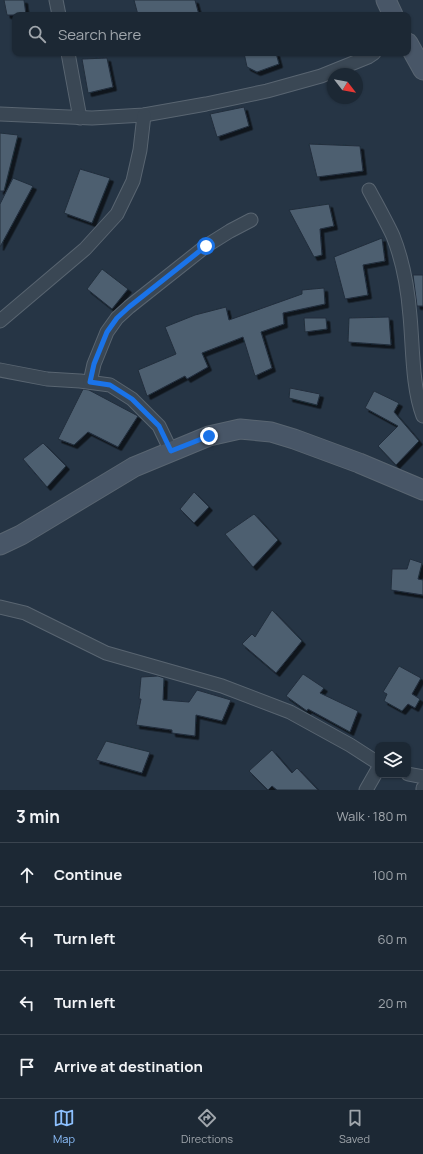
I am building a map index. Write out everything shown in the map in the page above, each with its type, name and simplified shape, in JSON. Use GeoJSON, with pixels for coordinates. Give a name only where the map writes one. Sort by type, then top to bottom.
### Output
{"type":"FeatureCollection","features":[{"type":"Feature","properties":{"kind":"main road"},"geometry":{"type":"LineString","coordinates":[[386,0],[392,12]]}},
{"type":"Feature","properties":{"kind":"main road"},"geometry":{"type":"LineString","coordinates":[[411,48],[423,70]]}},
{"type":"Feature","properties":{"kind":"main road"},"geometry":{"type":"LineString","coordinates":[[0,545],[21,535],[134,467],[209,436],[240,429],[271,432],[294,439],[359,463],[423,490]]}},
{"type":"Feature","properties":{"kind":"street"},"geometry":{"type":"LineString","coordinates":[[56,0],[58,12]]}},
{"type":"Feature","properties":{"kind":"street"},"geometry":{"type":"LineString","coordinates":[[69,56],[80,118]]}},
{"type":"Feature","properties":{"kind":"street"},"geometry":{"type":"LineString","coordinates":[[0,114],[80,118],[144,115],[266,91],[321,76],[368,56]]}},
{"type":"Feature","properties":{"kind":"street"},"geometry":{"type":"LineString","coordinates":[[0,321],[85,249],[117,214],[133,181],[140,150],[144,115]]}},
{"type":"Feature","properties":{"kind":"street"},"geometry":{"type":"LineString","coordinates":[[369,190],[393,237],[404,273],[410,315],[414,374],[420,409],[423,416]]}},
{"type":"Feature","properties":{"kind":"street"},"geometry":{"type":"LineString","coordinates":[[90,382],[94,364],[107,332],[117,318],[206,246],[251,220]]}},
{"type":"Feature","properties":{"kind":"street"},"geometry":{"type":"LineString","coordinates":[[0,370],[47,379],[110,385],[132,399],[159,426],[171,451]]}},
{"type":"Feature","properties":{"kind":"street"},"geometry":{"type":"LineString","coordinates":[[0,607],[25,613],[106,653],[222,686],[290,712],[350,745],[375,761]]}},
{"type":"Feature","properties":{"kind":"street"},"geometry":{"type":"LineString","coordinates":[[366,790],[375,774]]}},
{"type":"Feature","properties":{"kind":"street"},"geometry":{"type":"LineString","coordinates":[[411,775],[423,777]]}},
{"type":"Feature","properties":{"kind":"building"},"geometry":{"type":"Polygon","coordinates":[[[4,0],[24,0],[26,12],[12,12],[12,15],[7,15],[4,0]]]}},
{"type":"Feature","properties":{"kind":"building"},"geometry":{"type":"Polygon","coordinates":[[[134,0],[195,0],[198,12],[137,12],[134,0]]]}},
{"type":"Feature","properties":{"kind":"building"},"geometry":{"type":"Polygon","coordinates":[[[245,56],[277,56],[279,64],[257,72],[247,67],[245,56]]]}},
{"type":"Feature","properties":{"kind":"building"},"geometry":{"type":"Polygon","coordinates":[[[107,58],[113,87],[88,93],[82,59],[107,58]]]}},
{"type":"Feature","properties":{"kind":"building"},"geometry":{"type":"Polygon","coordinates":[[[244,107],[249,126],[217,137],[210,114],[244,107]]]}},
{"type":"Feature","properties":{"kind":"building"},"geometry":{"type":"Polygon","coordinates":[[[0,133],[18,135],[4,191],[0,191],[0,133]]]}},
{"type":"Feature","properties":{"kind":"building"},"geometry":{"type":"Polygon","coordinates":[[[309,144],[360,146],[363,171],[317,177],[309,144]]]}},
{"type":"Feature","properties":{"kind":"building"},"geometry":{"type":"Polygon","coordinates":[[[80,169],[110,178],[92,223],[64,213],[80,169]]]}},
{"type":"Feature","properties":{"kind":"building"},"geometry":{"type":"Polygon","coordinates":[[[13,178],[33,186],[0,247],[0,204],[13,178]]]}},
{"type":"Feature","properties":{"kind":"building"},"geometry":{"type":"Polygon","coordinates":[[[329,204],[334,226],[320,229],[322,255],[314,257],[289,210],[329,204]]]}},
{"type":"Feature","properties":{"kind":"building"},"geometry":{"type":"Polygon","coordinates":[[[382,238],[385,261],[363,265],[368,295],[345,299],[334,257],[382,238]]]}},
{"type":"Feature","properties":{"kind":"building"},"geometry":{"type":"Polygon","coordinates":[[[102,269],[128,289],[112,309],[87,289],[102,269]]]}},
{"type":"Feature","properties":{"kind":"building"},"geometry":{"type":"Polygon","coordinates":[[[413,275],[423,275],[423,306],[417,306],[413,275]]]}},
{"type":"Feature","properties":{"kind":"building"},"geometry":{"type":"Polygon","coordinates":[[[324,288],[325,304],[283,313],[284,324],[261,332],[272,368],[255,376],[243,337],[202,353],[208,367],[187,379],[185,376],[147,396],[138,370],[176,354],[165,327],[195,315],[226,307],[229,320],[302,294],[302,290],[324,288]]]}},
{"type":"Feature","properties":{"kind":"building"},"geometry":{"type":"Polygon","coordinates":[[[389,317],[391,345],[348,342],[349,318],[389,317]]]}},
{"type":"Feature","properties":{"kind":"building"},"geometry":{"type":"Polygon","coordinates":[[[304,318],[326,318],[327,329],[305,332],[304,318]]]}},
{"type":"Feature","properties":{"kind":"building"},"geometry":{"type":"Polygon","coordinates":[[[290,388],[320,394],[317,405],[289,398],[290,388]]]}},
{"type":"Feature","properties":{"kind":"building"},"geometry":{"type":"Polygon","coordinates":[[[83,389],[89,390],[138,416],[118,447],[88,432],[74,445],[58,439],[83,389]]]}},
{"type":"Feature","properties":{"kind":"building"},"geometry":{"type":"Polygon","coordinates":[[[374,391],[399,403],[394,412],[419,441],[396,465],[378,446],[398,426],[365,408],[374,391]]]}},
{"type":"Feature","properties":{"kind":"building"},"geometry":{"type":"Polygon","coordinates":[[[43,443],[66,466],[47,487],[23,459],[43,443]]]}},
{"type":"Feature","properties":{"kind":"building"},"geometry":{"type":"Polygon","coordinates":[[[194,492],[209,507],[194,523],[180,509],[194,492]]]}},
{"type":"Feature","properties":{"kind":"building"},"geometry":{"type":"Polygon","coordinates":[[[254,514],[278,540],[253,567],[225,534],[254,514]]]}},
{"type":"Feature","properties":{"kind":"building"},"geometry":{"type":"Polygon","coordinates":[[[410,559],[422,563],[418,579],[423,580],[423,595],[391,590],[392,569],[407,569],[410,559]]]}},
{"type":"Feature","properties":{"kind":"building"},"geometry":{"type":"Polygon","coordinates":[[[272,610],[302,641],[276,673],[242,644],[252,634],[255,637],[272,610]]]}},
{"type":"Feature","properties":{"kind":"building"},"geometry":{"type":"Polygon","coordinates":[[[399,666],[421,678],[412,694],[420,699],[415,708],[408,704],[402,711],[384,701],[387,694],[383,692],[399,666]]]}},
{"type":"Feature","properties":{"kind":"building"},"geometry":{"type":"Polygon","coordinates":[[[303,674],[324,688],[320,693],[358,711],[350,732],[308,709],[307,711],[286,696],[303,674]]]}},
{"type":"Feature","properties":{"kind":"building"},"geometry":{"type":"Polygon","coordinates":[[[158,676],[164,678],[163,700],[189,702],[197,690],[231,700],[222,721],[196,715],[195,736],[172,733],[172,730],[136,725],[141,699],[139,699],[141,677],[158,676]]]}},
{"type":"Feature","properties":{"kind":"building"},"geometry":{"type":"Polygon","coordinates":[[[106,741],[150,752],[142,773],[96,760],[106,741]]]}},
{"type":"Feature","properties":{"kind":"building"},"geometry":{"type":"Polygon","coordinates":[[[272,750],[292,773],[297,768],[318,790],[277,790],[272,786],[268,790],[249,771],[272,750]]]}},
{"type":"Feature","properties":{"kind":"route"},"geometry":{"type":"LineString","coordinates":[[206,246],[117,318],[107,332],[94,364],[90,382],[110,385],[132,399],[159,426],[171,451],[209,436]]}}]}
